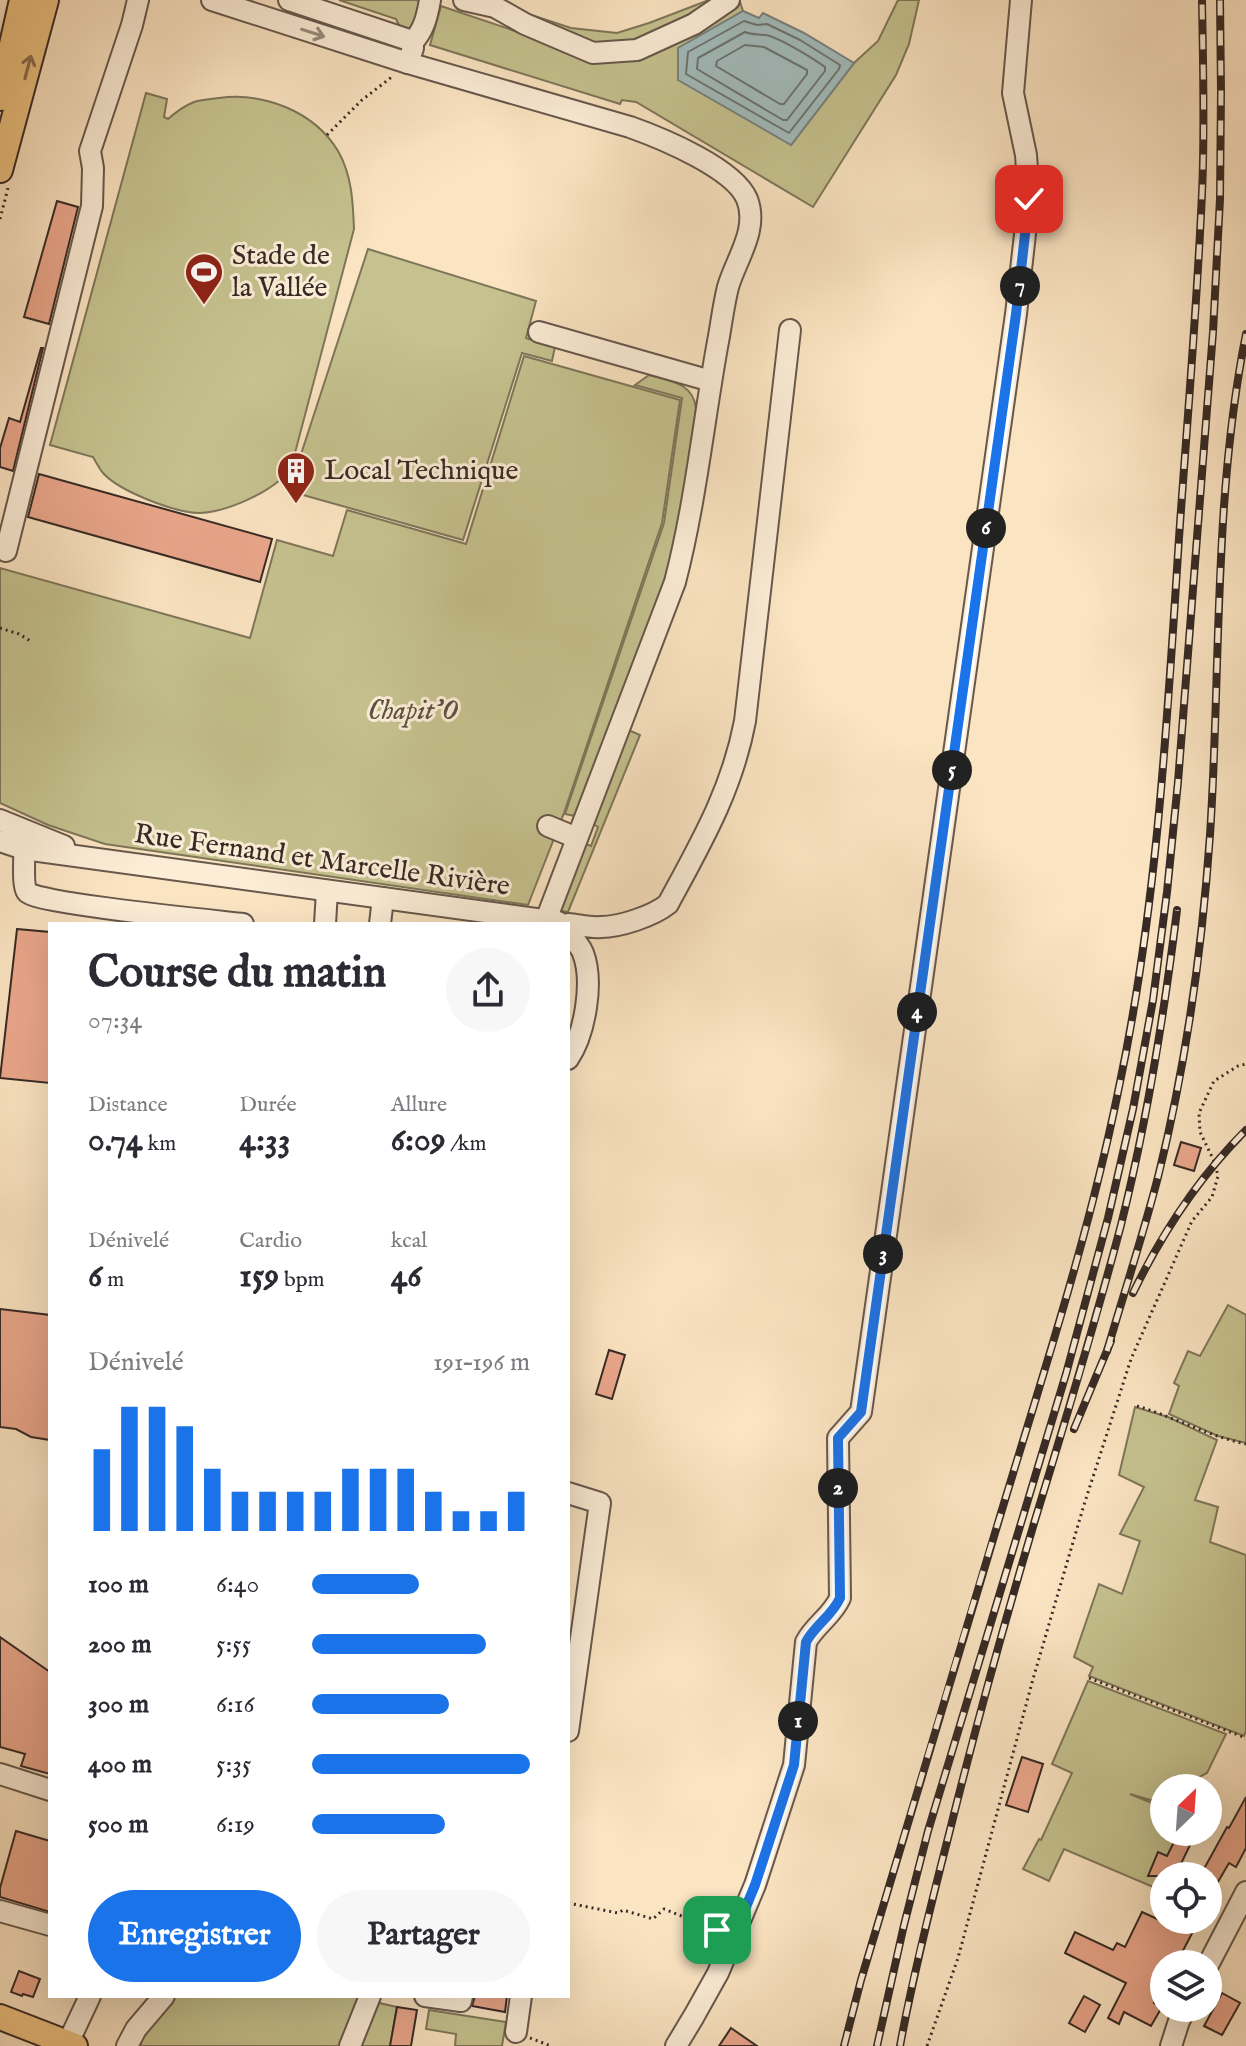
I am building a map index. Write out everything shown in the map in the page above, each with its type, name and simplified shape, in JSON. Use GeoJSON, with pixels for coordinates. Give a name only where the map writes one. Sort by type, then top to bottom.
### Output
{"type":"FeatureCollection","features":[{"type":"Feature","properties":{"kind":"main road"},"geometry":{"type":"LineString","coordinates":[[0,98],[5,53],[22,0]]}},
{"type":"Feature","properties":{"kind":"main road"},"geometry":{"type":"LineString","coordinates":[[0,170],[46,0]]}},
{"type":"Feature","properties":{"kind":"main road"},"geometry":{"type":"LineString","coordinates":[[0,2017],[72,2045]]}},
{"type":"Feature","properties":{"kind":"street"},"geometry":{"type":"LineString","coordinates":[[6,551],[92,206],[90,151],[138,0]]}},
{"type":"Feature","properties":{"kind":"street"},"geometry":{"type":"LineString","coordinates":[[212,0],[410,53],[664,139],[732,177],[747,200],[749,227],[728,286],[686,537],[675,582],[577,838],[556,922]]}},
{"type":"Feature","properties":{"kind":"street"},"geometry":{"type":"LineString","coordinates":[[289,0],[410,53]]}},
{"type":"Feature","properties":{"kind":"street"},"geometry":{"type":"LineString","coordinates":[[410,53],[426,22],[430,0]]}},
{"type":"Feature","properties":{"kind":"street"},"geometry":{"type":"LineString","coordinates":[[464,0],[497,3],[525,24],[593,53],[637,50],[694,24],[729,0]]}},
{"type":"Feature","properties":{"kind":"street"},"geometry":{"type":"LineString","coordinates":[[676,2046],[718,1973],[755,1885],[794,1765],[806,1642],[840,1598],[838,1438],[861,1412],[1016,314],[1029,199],[1026,155],[1013,93],[1021,0]]}},
{"type":"Feature","properties":{"kind":"street"},"geometry":{"type":"LineString","coordinates":[[570,924],[615,925],[657,913],[668,904],[713,821],[739,754],[790,330]]}},
{"type":"Feature","properties":{"kind":"street"},"geometry":{"type":"LineString","coordinates":[[539,332],[711,381]]}},
{"type":"Feature","properties":{"kind":"street","name":"Rue Fernand et Marcelle Rivière"},"geometry":{"type":"LineString","coordinates":[[0,820],[90,857]]}},
{"type":"Feature","properties":{"kind":"street"},"geometry":{"type":"LineString","coordinates":[[548,826],[577,838]]}},
{"type":"Feature","properties":{"kind":"street","name":"Rue Fernand et Marcelle Rivière"},"geometry":{"type":"LineString","coordinates":[[0,841],[24,849],[556,922]]}},
{"type":"Feature","properties":{"kind":"street"},"geometry":{"type":"LineString","coordinates":[[0,850],[24,849],[25,883],[27,892],[32,896],[72,904],[226,922]]}},
{"type":"Feature","properties":{"kind":"street"},"geometry":{"type":"LineString","coordinates":[[325,922],[327,891]]}},
{"type":"Feature","properties":{"kind":"street"},"geometry":{"type":"LineString","coordinates":[[380,922],[383,898]]}},
{"type":"Feature","properties":{"kind":"street"},"geometry":{"type":"LineString","coordinates":[[570,929],[583,951],[587,970],[584,1020],[570,1056]]}},
{"type":"Feature","properties":{"kind":"street"},"geometry":{"type":"LineString","coordinates":[[570,1494],[600,1503],[570,1717]]}},
{"type":"Feature","properties":{"kind":"street"},"geometry":{"type":"LineString","coordinates":[[0,1774],[48,1789]]}},
{"type":"Feature","properties":{"kind":"street"},"geometry":{"type":"LineString","coordinates":[[1216,1950],[1246,1892]]}},
{"type":"Feature","properties":{"kind":"street"},"geometry":{"type":"LineString","coordinates":[[0,1911],[48,1924]]}},
{"type":"Feature","properties":{"kind":"street"},"geometry":{"type":"LineString","coordinates":[[72,2045],[89,1998]]}},
{"type":"Feature","properties":{"kind":"street"},"geometry":{"type":"LineString","coordinates":[[127,2046],[136,2029],[162,1998]]}},
{"type":"Feature","properties":{"kind":"street"},"geometry":{"type":"LineString","coordinates":[[350,2046],[369,1998]]}},
{"type":"Feature","properties":{"kind":"street"},"geometry":{"type":"LineString","coordinates":[[439,1998],[461,2001],[462,1998]]}},
{"type":"Feature","properties":{"kind":"street"},"geometry":{"type":"LineString","coordinates":[[516,2032],[521,1998]]}},
{"type":"Feature","properties":{"kind":"street"},"geometry":{"type":"LineString","coordinates":[[1171,2046],[1179,2022]]}},
{"type":"Feature","properties":{"kind":"path"},"geometry":{"type":"LineString","coordinates":[[327,135],[410,53]]}},
{"type":"Feature","properties":{"kind":"path"},"geometry":{"type":"LineString","coordinates":[[0,628],[32,642]]}},
{"type":"Feature","properties":{"kind":"path"},"geometry":{"type":"LineString","coordinates":[[927,2046],[958,1958],[1033,1679],[1131,1359],[1192,1221],[1212,1197],[1218,1176],[1200,1132],[1199,1113],[1214,1081],[1246,1064]]}},
{"type":"Feature","properties":{"kind":"path"},"geometry":{"type":"LineString","coordinates":[[1137,1406],[1168,1415],[1218,1438],[1246,1444]]}},
{"type":"Feature","properties":{"kind":"path"},"geometry":{"type":"LineString","coordinates":[[1089,1678],[1246,1738]]}},
{"type":"Feature","properties":{"kind":"path"},"geometry":{"type":"LineString","coordinates":[[570,1903],[618,1913],[623,1910],[653,1919],[664,1909],[734,1936]]}},
{"type":"Feature","properties":{"kind":"green space"},"geometry":{"type":"Polygon","coordinates":[[[339,0],[418,0],[421,8],[417,31],[403,33],[396,19],[339,0]]]}},
{"type":"Feature","properties":{"kind":"green space"},"geometry":{"type":"Polygon","coordinates":[[[713,0],[667,29],[639,41],[591,44],[510,8],[571,28],[617,33],[713,0]]]}},
{"type":"Feature","properties":{"kind":"green space"},"geometry":{"type":"Polygon","coordinates":[[[898,0],[919,0],[909,44],[896,75],[813,207],[636,102],[622,100],[620,104],[430,45],[441,6],[607,62],[645,55],[740,2],[743,11],[679,48],[791,145],[854,63],[878,41],[898,0]]]}},
{"type":"Feature","properties":{"kind":"green space"},"geometry":{"type":"Polygon","coordinates":[[[146,93],[167,99],[164,117],[168,119],[180,109],[200,100],[253,98],[286,107],[328,137],[343,160],[351,189],[354,229],[295,453],[285,474],[272,486],[242,502],[210,512],[189,512],[148,500],[111,480],[93,457],[50,445],[146,93]]]}},
{"type":"Feature","properties":{"kind":"green space"},"geometry":{"type":"Polygon","coordinates":[[[368,249],[536,301],[526,338],[555,347],[552,361],[522,353],[463,540],[289,491],[368,249]]]}},
{"type":"Feature","properties":{"kind":"green space","name":"Chapit'O"},"geometry":{"type":"Polygon","coordinates":[[[524,356],[680,400],[662,523],[564,813],[528,905],[105,844],[48,825],[0,803],[0,568],[250,638],[277,540],[333,556],[347,510],[466,544],[524,356]]]}},
{"type":"Feature","properties":{"kind":"green space"},"geometry":{"type":"Polygon","coordinates":[[[649,375],[686,388],[696,409],[676,546],[575,816],[565,814],[664,523],[682,398],[635,385],[649,375]]]}},
{"type":"Feature","properties":{"kind":"green space"},"geometry":{"type":"Polygon","coordinates":[[[626,729],[640,735],[568,912],[561,911],[562,899],[583,843],[591,846],[598,827],[591,823],[626,729]]]}},
{"type":"Feature","properties":{"kind":"green space"},"geometry":{"type":"Polygon","coordinates":[[[1228,1305],[1246,1315],[1246,1443],[1218,1436],[1169,1414],[1179,1386],[1174,1383],[1188,1351],[1200,1356],[1228,1305]]]}},
{"type":"Feature","properties":{"kind":"green space"},"geometry":{"type":"Polygon","coordinates":[[[1135,1407],[1168,1417],[1217,1440],[1195,1500],[1218,1507],[1210,1542],[1246,1555],[1244,1736],[1089,1676],[1093,1667],[1074,1657],[1099,1584],[1122,1594],[1140,1541],[1120,1534],[1144,1487],[1119,1475],[1135,1407]]]}},
{"type":"Feature","properties":{"kind":"green space"},"geometry":{"type":"Polygon","coordinates":[[[1088,1681],[1226,1734],[1207,1773],[1150,1774],[1150,1800],[1130,1794],[1150,1802],[1150,1846],[1172,1846],[1165,1862],[1150,1862],[1150,1886],[1064,1849],[1049,1881],[1023,1869],[1041,1840],[1072,1773],[1052,1764],[1088,1681]]]}},
{"type":"Feature","properties":{"kind":"green space"},"geometry":{"type":"Polygon","coordinates":[[[169,1998],[359,1998],[340,2046],[143,2046],[134,2043],[169,1998]]]}},
{"type":"Feature","properties":{"kind":"green space"},"geometry":{"type":"Polygon","coordinates":[[[375,2002],[397,2007],[390,2046],[357,2046],[375,2002]]]}},
{"type":"Feature","properties":{"kind":"green space"},"geometry":{"type":"Polygon","coordinates":[[[429,2010],[506,2022],[502,2046],[455,2046],[456,2034],[426,2029],[429,2010]]]}},
{"type":"Feature","properties":{"kind":"water"},"geometry":{"type":"Polygon","coordinates":[[[743,11],[759,18],[763,13],[854,63],[791,145],[678,80],[678,48],[743,11]]]}},
{"type":"Feature","properties":{"kind":"building"},"geometry":{"type":"Polygon","coordinates":[[[57,201],[78,207],[49,324],[24,317],[57,201]]]}},
{"type":"Feature","properties":{"kind":"building"},"geometry":{"type":"Polygon","coordinates":[[[41,348],[13,471],[0,467],[0,448],[9,418],[20,422],[41,348]]]}},
{"type":"Feature","properties":{"kind":"building"},"geometry":{"type":"Polygon","coordinates":[[[39,474],[272,539],[260,582],[28,517],[39,474]]]}},
{"type":"Feature","properties":{"kind":"building"},"geometry":{"type":"Polygon","coordinates":[[[17,929],[48,932],[48,1083],[0,1078],[17,929]]]}},
{"type":"Feature","properties":{"kind":"building"},"geometry":{"type":"Polygon","coordinates":[[[1181,1142],[1201,1148],[1194,1171],[1174,1165],[1181,1142]]]}},
{"type":"Feature","properties":{"kind":"building"},"geometry":{"type":"Polygon","coordinates":[[[0,1309],[48,1315],[48,1440],[0,1427],[0,1309]]]}},
{"type":"Feature","properties":{"kind":"building"},"geometry":{"type":"Polygon","coordinates":[[[609,1350],[625,1355],[612,1399],[596,1394],[609,1350]]]}},
{"type":"Feature","properties":{"kind":"building"},"geometry":{"type":"Polygon","coordinates":[[[0,1637],[48,1671],[48,1773],[21,1766],[25,1754],[0,1747],[0,1637]]]}},
{"type":"Feature","properties":{"kind":"building"},"geometry":{"type":"Polygon","coordinates":[[[1022,1757],[1043,1764],[1028,1812],[1006,1805],[1022,1757]]]}},
{"type":"Feature","properties":{"kind":"building"},"geometry":{"type":"Polygon","coordinates":[[[1246,1797],[1246,1848],[1236,1867],[1229,1863],[1222,1875],[1222,1862],[1208,1862],[1217,1846],[1222,1846],[1222,1836],[1246,1797]]]}},
{"type":"Feature","properties":{"kind":"building"},"geometry":{"type":"Polygon","coordinates":[[[16,1831],[48,1840],[48,1911],[0,1897],[16,1831]]]}},
{"type":"Feature","properties":{"kind":"building"},"geometry":{"type":"Polygon","coordinates":[[[1172,1846],[1190,1846],[1182,1862],[1154,1862],[1158,1852],[1167,1856],[1172,1846]]]}},
{"type":"Feature","properties":{"kind":"building"},"geometry":{"type":"Polygon","coordinates":[[[1142,1912],[1150,1916],[1150,1934],[1192,1934],[1183,1950],[1150,1950],[1151,2026],[1124,2012],[1119,2024],[1108,2018],[1126,1983],[1065,1953],[1075,1932],[1113,1950],[1117,1943],[1125,1947],[1142,1912]]]}},
{"type":"Feature","properties":{"kind":"building"},"geometry":{"type":"Polygon","coordinates":[[[19,1971],[40,1979],[33,1997],[11,1992],[19,1971]]]}},
{"type":"Feature","properties":{"kind":"building"},"geometry":{"type":"Polygon","coordinates":[[[1222,1993],[1240,2003],[1222,2035],[1204,2026],[1206,2022],[1222,2022],[1222,1993]]]}},
{"type":"Feature","properties":{"kind":"building"},"geometry":{"type":"Polygon","coordinates":[[[1084,1996],[1100,2005],[1085,2032],[1069,2023],[1084,1996]]]}},
{"type":"Feature","properties":{"kind":"building"},"geometry":{"type":"Polygon","coordinates":[[[474,1998],[507,1998],[505,2012],[472,2006],[474,1998]]]}},
{"type":"Feature","properties":{"kind":"building"},"geometry":{"type":"Polygon","coordinates":[[[397,2007],[417,2010],[411,2046],[390,2046],[397,2007]]]}},
{"type":"Feature","properties":{"kind":"building"},"geometry":{"type":"Polygon","coordinates":[[[731,2028],[757,2046],[719,2046],[731,2028]]]}},
{"type":"Feature","properties":{"kind":"railway"},"geometry":{"type":"LineString","coordinates":[[844,2046],[861,1980],[1079,1251],[1106,1145],[1131,1023],[1159,816],[1195,322],[1203,169],[1202,0]]}},
{"type":"Feature","properties":{"kind":"railway"},"geometry":{"type":"LineString","coordinates":[[877,2046],[928,1831],[1066,1374],[1108,1218],[1133,1109],[1153,1000],[1178,782],[1213,332],[1220,199],[1220,0]]}},
{"type":"Feature","properties":{"kind":"railway"},"geometry":{"type":"LineString","coordinates":[[1107,1351],[1168,1135],[1185,1050],[1197,964],[1210,835],[1223,521],[1235,396],[1246,334]]}},
{"type":"Feature","properties":{"kind":"railway"},"geometry":{"type":"LineString","coordinates":[[900,2046],[979,1716],[1121,1225],[1154,1068],[1177,910]]}},
{"type":"Feature","properties":{"kind":"railway"},"geometry":{"type":"LineString","coordinates":[[1133,1293],[1183,1207],[1246,1130]]}},
{"type":"Feature","properties":{"kind":"railway"},"geometry":{"type":"LineString","coordinates":[[1074,1429],[1111,1341]]}},
{"type":"Feature","properties":{"kind":"place","name":"Stade de la Vallée"},"geometry":{"type":"Point","coordinates":[204,306]}},
{"type":"Feature","properties":{"kind":"place","name":"Local Technique"},"geometry":{"type":"Point","coordinates":[296,505]}},
{"type":"Feature","properties":{"kind":"route"},"geometry":{"type":"LineString","coordinates":[[717,1930],[734,1936],[755,1885],[794,1765],[806,1642],[840,1598],[838,1438],[861,1412],[1016,314],[1029,199]]}}]}
